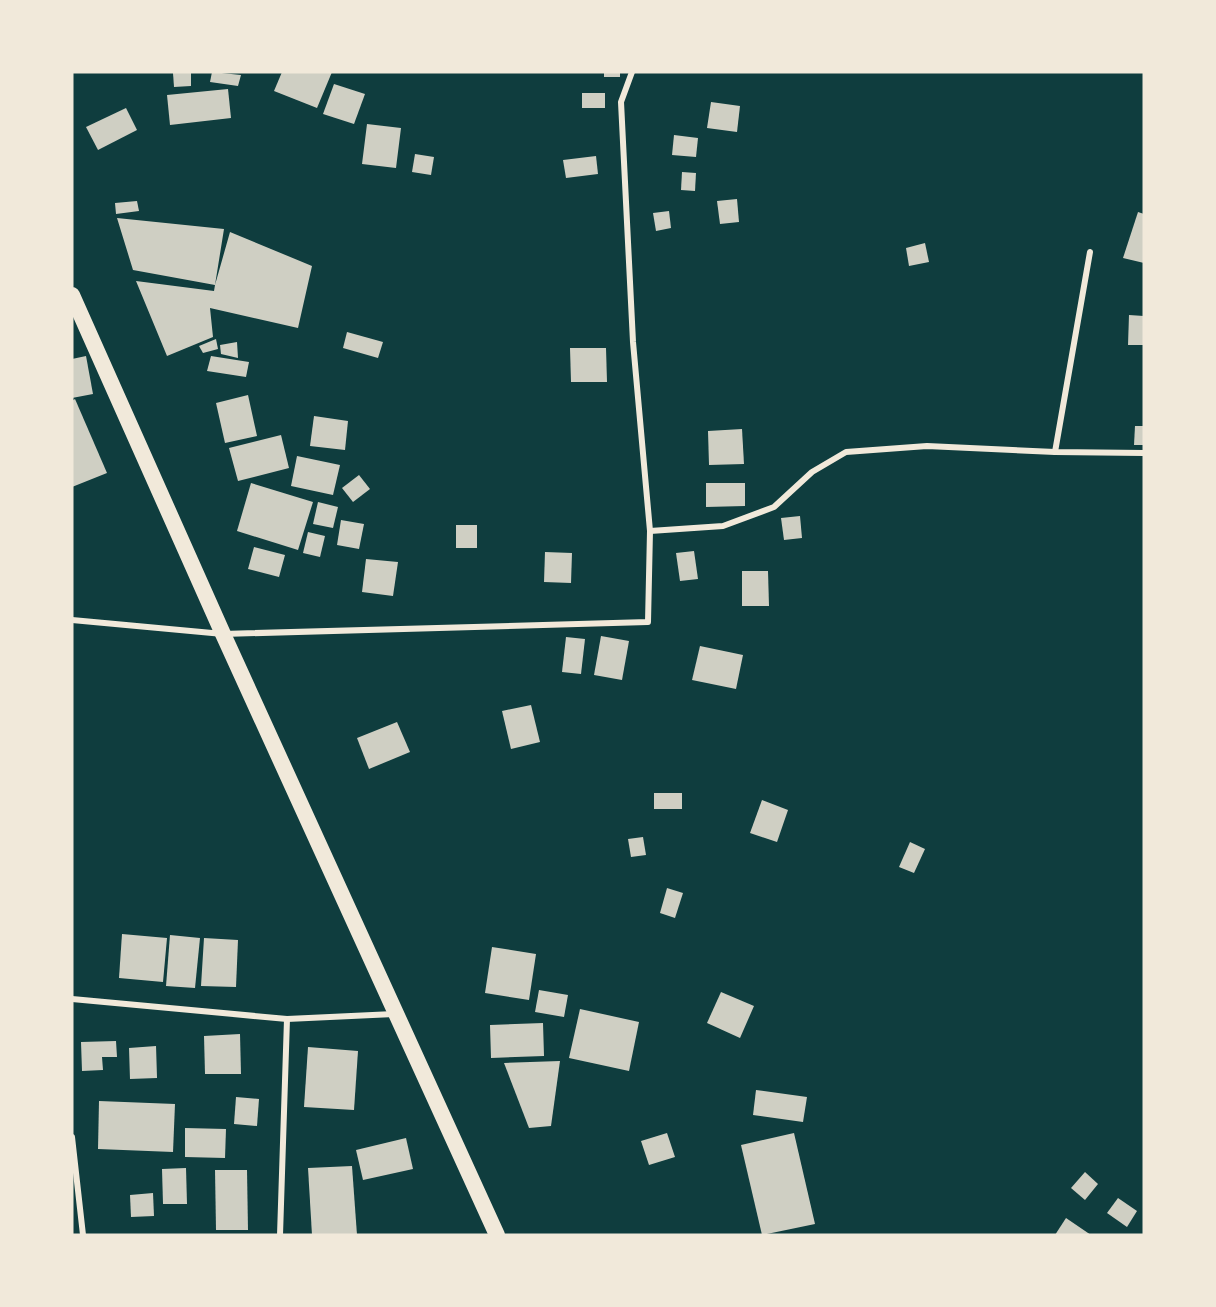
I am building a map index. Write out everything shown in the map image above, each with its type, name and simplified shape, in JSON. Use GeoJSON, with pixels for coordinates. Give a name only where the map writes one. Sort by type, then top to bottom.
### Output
{"type":"FeatureCollection","features":[{"type":"Feature","properties":{"kind":"highway"},"geometry":{"type":"LineString","coordinates":[[72,295],[223,634],[497,1235]]}},
{"type":"Feature","properties":{"kind":"street"},"geometry":{"type":"LineString","coordinates":[[72,620],[223,634],[648,622],[650,531],[633,342],[621,102],[632,72]]}},
{"type":"Feature","properties":{"kind":"street"},"geometry":{"type":"LineString","coordinates":[[1055,452],[1090,252]]}},
{"type":"Feature","properties":{"kind":"street"},"geometry":{"type":"LineString","coordinates":[[650,531],[723,526],[774,507],[812,472],[846,452],[927,446],[1055,452],[1144,453]]}},
{"type":"Feature","properties":{"kind":"street"},"geometry":{"type":"LineString","coordinates":[[72,999],[287,1019],[395,1014]]}},
{"type":"Feature","properties":{"kind":"street"},"geometry":{"type":"LineString","coordinates":[[280,1235],[287,1019]]}},
{"type":"Feature","properties":{"kind":"street"},"geometry":{"type":"LineString","coordinates":[[72,1137],[84,1235]]}},
{"type":"Feature","properties":{"kind":"building"},"geometry":{"type":"Polygon","coordinates":[[[212,72],[241,75],[238,86],[210,82],[212,72]]]}},
{"type":"Feature","properties":{"kind":"building"},"geometry":{"type":"Polygon","coordinates":[[[282,72],[332,72],[317,108],[274,91],[282,72]]]}},
{"type":"Feature","properties":{"kind":"building"},"geometry":{"type":"Polygon","coordinates":[[[604,72],[620,72],[620,77],[604,77],[604,72]]]}},
{"type":"Feature","properties":{"kind":"building"},"geometry":{"type":"Polygon","coordinates":[[[173,73],[191,73],[191,86],[174,87],[173,73]]]}},
{"type":"Feature","properties":{"kind":"building"},"geometry":{"type":"Polygon","coordinates":[[[334,84],[365,94],[354,124],[323,114],[334,84]]]}},
{"type":"Feature","properties":{"kind":"building"},"geometry":{"type":"Polygon","coordinates":[[[228,89],[231,118],[170,125],[167,95],[228,89]]]}},
{"type":"Feature","properties":{"kind":"building"},"geometry":{"type":"Polygon","coordinates":[[[582,93],[605,93],[605,108],[582,108],[582,93]]]}},
{"type":"Feature","properties":{"kind":"building"},"geometry":{"type":"Polygon","coordinates":[[[711,102],[740,106],[737,132],[707,128],[711,102]]]}},
{"type":"Feature","properties":{"kind":"building"},"geometry":{"type":"Polygon","coordinates":[[[126,108],[137,130],[98,150],[86,127],[126,108]]]}},
{"type":"Feature","properties":{"kind":"building"},"geometry":{"type":"Polygon","coordinates":[[[367,124],[401,128],[396,168],[362,164],[367,124]]]}},
{"type":"Feature","properties":{"kind":"building"},"geometry":{"type":"Polygon","coordinates":[[[674,135],[698,138],[696,157],[672,155],[674,135]]]}},
{"type":"Feature","properties":{"kind":"building"},"geometry":{"type":"Polygon","coordinates":[[[415,154],[434,157],[431,175],[412,172],[415,154]]]}},
{"type":"Feature","properties":{"kind":"building"},"geometry":{"type":"Polygon","coordinates":[[[596,156],[598,174],[566,178],[563,160],[596,156]]]}},
{"type":"Feature","properties":{"kind":"building"},"geometry":{"type":"Polygon","coordinates":[[[682,172],[696,173],[695,191],[681,190],[682,172]]]}},
{"type":"Feature","properties":{"kind":"building"},"geometry":{"type":"Polygon","coordinates":[[[737,199],[739,222],[720,224],[717,201],[737,199]]]}},
{"type":"Feature","properties":{"kind":"building"},"geometry":{"type":"Polygon","coordinates":[[[137,201],[139,211],[116,214],[115,203],[137,201]]]}},
{"type":"Feature","properties":{"kind":"building"},"geometry":{"type":"Polygon","coordinates":[[[669,211],[671,228],[656,231],[653,213],[669,211]]]}},
{"type":"Feature","properties":{"kind":"building"},"geometry":{"type":"Polygon","coordinates":[[[1138,212],[1144,214],[1144,263],[1123,258],[1138,212]]]}},
{"type":"Feature","properties":{"kind":"building"},"geometry":{"type":"Polygon","coordinates":[[[117,218],[224,229],[215,285],[133,270],[117,218]]]}},
{"type":"Feature","properties":{"kind":"building"},"geometry":{"type":"Polygon","coordinates":[[[230,232],[312,266],[298,328],[210,308],[213,337],[167,356],[136,281],[214,291],[230,232]]]}},
{"type":"Feature","properties":{"kind":"building"},"geometry":{"type":"Polygon","coordinates":[[[925,243],[929,262],[909,266],[906,248],[925,243]]]}},
{"type":"Feature","properties":{"kind":"building"},"geometry":{"type":"Polygon","coordinates":[[[1129,315],[1144,316],[1144,345],[1128,345],[1129,315]]]}},
{"type":"Feature","properties":{"kind":"building"},"geometry":{"type":"Polygon","coordinates":[[[347,332],[383,342],[378,358],[343,348],[347,332]]]}},
{"type":"Feature","properties":{"kind":"building"},"geometry":{"type":"Polygon","coordinates":[[[216,339],[218,349],[203,353],[199,346],[216,339]]]}},
{"type":"Feature","properties":{"kind":"building"},"geometry":{"type":"Polygon","coordinates":[[[237,342],[238,358],[221,354],[220,345],[237,342]]]}},
{"type":"Feature","properties":{"kind":"building"},"geometry":{"type":"Polygon","coordinates":[[[570,348],[606,348],[607,382],[571,382],[570,348]]]}},
{"type":"Feature","properties":{"kind":"building"},"geometry":{"type":"Polygon","coordinates":[[[86,356],[93,394],[72,398],[72,359],[86,356]]]}},
{"type":"Feature","properties":{"kind":"building"},"geometry":{"type":"Polygon","coordinates":[[[211,356],[249,362],[246,377],[207,371],[211,356]]]}},
{"type":"Feature","properties":{"kind":"building"},"geometry":{"type":"Polygon","coordinates":[[[248,395],[257,436],[225,443],[216,403],[248,395]]]}},
{"type":"Feature","properties":{"kind":"building"},"geometry":{"type":"Polygon","coordinates":[[[75,399],[107,473],[72,487],[72,401],[75,399]]]}},
{"type":"Feature","properties":{"kind":"building"},"geometry":{"type":"Polygon","coordinates":[[[314,416],[348,421],[345,450],[310,446],[314,416]]]}},
{"type":"Feature","properties":{"kind":"building"},"geometry":{"type":"Polygon","coordinates":[[[1135,426],[1144,426],[1144,445],[1134,445],[1135,426]]]}},
{"type":"Feature","properties":{"kind":"building"},"geometry":{"type":"Polygon","coordinates":[[[742,429],[744,464],[709,465],[708,431],[742,429]]]}},
{"type":"Feature","properties":{"kind":"building"},"geometry":{"type":"Polygon","coordinates":[[[281,435],[289,468],[238,481],[229,448],[281,435]]]}},
{"type":"Feature","properties":{"kind":"building"},"geometry":{"type":"Polygon","coordinates":[[[297,456],[340,465],[333,495],[291,486],[297,456]]]}},
{"type":"Feature","properties":{"kind":"building"},"geometry":{"type":"Polygon","coordinates":[[[359,475],[370,489],[353,502],[342,488],[359,475]]]}},
{"type":"Feature","properties":{"kind":"building"},"geometry":{"type":"Polygon","coordinates":[[[251,483],[313,502],[298,550],[237,531],[251,483]]]}},
{"type":"Feature","properties":{"kind":"building"},"geometry":{"type":"Polygon","coordinates":[[[706,483],[745,483],[745,506],[706,507],[706,483]]]}},
{"type":"Feature","properties":{"kind":"building"},"geometry":{"type":"Polygon","coordinates":[[[318,502],[338,507],[333,528],[313,524],[318,502]]]}},
{"type":"Feature","properties":{"kind":"building"},"geometry":{"type":"Polygon","coordinates":[[[800,516],[802,538],[784,540],[781,518],[800,516]]]}},
{"type":"Feature","properties":{"kind":"building"},"geometry":{"type":"Polygon","coordinates":[[[341,520],[364,524],[359,549],[337,545],[341,520]]]}},
{"type":"Feature","properties":{"kind":"building"},"geometry":{"type":"Polygon","coordinates":[[[456,525],[477,525],[477,548],[456,548],[456,525]]]}},
{"type":"Feature","properties":{"kind":"building"},"geometry":{"type":"Polygon","coordinates":[[[308,532],[325,536],[320,557],[303,553],[308,532]]]}},
{"type":"Feature","properties":{"kind":"building"},"geometry":{"type":"Polygon","coordinates":[[[254,547],[285,555],[279,577],[248,569],[254,547]]]}},
{"type":"Feature","properties":{"kind":"building"},"geometry":{"type":"Polygon","coordinates":[[[694,551],[698,579],[680,581],[676,553],[694,551]]]}},
{"type":"Feature","properties":{"kind":"building"},"geometry":{"type":"Polygon","coordinates":[[[545,552],[572,553],[571,583],[544,582],[545,552]]]}},
{"type":"Feature","properties":{"kind":"building"},"geometry":{"type":"Polygon","coordinates":[[[366,559],[398,562],[393,596],[362,592],[366,559]]]}},
{"type":"Feature","properties":{"kind":"building"},"geometry":{"type":"Polygon","coordinates":[[[742,571],[768,571],[769,606],[742,606],[742,571]]]}},
{"type":"Feature","properties":{"kind":"building"},"geometry":{"type":"Polygon","coordinates":[[[601,636],[629,641],[622,680],[594,675],[601,636]]]}},
{"type":"Feature","properties":{"kind":"building"},"geometry":{"type":"Polygon","coordinates":[[[566,637],[585,639],[581,674],[562,672],[566,637]]]}},
{"type":"Feature","properties":{"kind":"building"},"geometry":{"type":"Polygon","coordinates":[[[700,646],[743,655],[736,689],[692,680],[700,646]]]}},
{"type":"Feature","properties":{"kind":"building"},"geometry":{"type":"Polygon","coordinates":[[[531,705],[540,742],[511,749],[502,711],[531,705]]]}},
{"type":"Feature","properties":{"kind":"building"},"geometry":{"type":"Polygon","coordinates":[[[397,722],[410,752],[369,769],[357,738],[397,722]]]}},
{"type":"Feature","properties":{"kind":"building"},"geometry":{"type":"Polygon","coordinates":[[[654,793],[682,793],[682,809],[654,809],[654,793]]]}},
{"type":"Feature","properties":{"kind":"building"},"geometry":{"type":"Polygon","coordinates":[[[762,800],[788,810],[777,842],[750,833],[762,800]]]}},
{"type":"Feature","properties":{"kind":"building"},"geometry":{"type":"Polygon","coordinates":[[[643,837],[646,855],[631,857],[628,839],[643,837]]]}},
{"type":"Feature","properties":{"kind":"building"},"geometry":{"type":"Polygon","coordinates":[[[910,842],[925,849],[914,873],[899,867],[910,842]]]}},
{"type":"Feature","properties":{"kind":"building"},"geometry":{"type":"Polygon","coordinates":[[[667,888],[683,893],[675,918],[660,913],[667,888]]]}},
{"type":"Feature","properties":{"kind":"building"},"geometry":{"type":"Polygon","coordinates":[[[122,934],[167,938],[163,982],[119,978],[122,934]]]}},
{"type":"Feature","properties":{"kind":"building"},"geometry":{"type":"Polygon","coordinates":[[[170,935],[200,938],[195,988],[166,986],[170,935]]]}},
{"type":"Feature","properties":{"kind":"building"},"geometry":{"type":"Polygon","coordinates":[[[204,938],[238,940],[236,987],[201,986],[204,938]]]}},
{"type":"Feature","properties":{"kind":"building"},"geometry":{"type":"Polygon","coordinates":[[[492,947],[536,954],[529,1000],[485,993],[492,947]]]}},
{"type":"Feature","properties":{"kind":"building"},"geometry":{"type":"Polygon","coordinates":[[[539,990],[568,995],[564,1017],[535,1012],[539,990]]]}},
{"type":"Feature","properties":{"kind":"building"},"geometry":{"type":"Polygon","coordinates":[[[721,992],[754,1006],[740,1038],[707,1023],[721,992]]]}},
{"type":"Feature","properties":{"kind":"building"},"geometry":{"type":"Polygon","coordinates":[[[580,1009],[639,1022],[629,1071],[569,1058],[580,1009]]]}},
{"type":"Feature","properties":{"kind":"building"},"geometry":{"type":"Polygon","coordinates":[[[543,1023],[544,1056],[491,1058],[490,1025],[543,1023]]]}},
{"type":"Feature","properties":{"kind":"building"},"geometry":{"type":"Polygon","coordinates":[[[240,1034],[241,1074],[205,1074],[204,1036],[240,1034]]]}},
{"type":"Feature","properties":{"kind":"building"},"geometry":{"type":"Polygon","coordinates":[[[116,1041],[117,1057],[102,1057],[103,1070],[82,1071],[81,1042],[116,1041]]]}},
{"type":"Feature","properties":{"kind":"building"},"geometry":{"type":"Polygon","coordinates":[[[156,1046],[157,1078],[130,1079],[129,1048],[156,1046]]]}},
{"type":"Feature","properties":{"kind":"building"},"geometry":{"type":"Polygon","coordinates":[[[308,1047],[358,1051],[354,1110],[304,1107],[308,1047]]]}},
{"type":"Feature","properties":{"kind":"building"},"geometry":{"type":"Polygon","coordinates":[[[560,1061],[551,1126],[529,1128],[504,1063],[560,1061]]]}},
{"type":"Feature","properties":{"kind":"building"},"geometry":{"type":"Polygon","coordinates":[[[756,1090],[807,1097],[803,1122],[753,1115],[756,1090]]]}},
{"type":"Feature","properties":{"kind":"building"},"geometry":{"type":"Polygon","coordinates":[[[236,1097],[259,1099],[257,1126],[234,1124],[236,1097]]]}},
{"type":"Feature","properties":{"kind":"building"},"geometry":{"type":"Polygon","coordinates":[[[99,1101],[175,1104],[173,1152],[98,1149],[99,1101]]]}},
{"type":"Feature","properties":{"kind":"building"},"geometry":{"type":"Polygon","coordinates":[[[185,1128],[226,1129],[225,1158],[185,1157],[185,1128]]]}},
{"type":"Feature","properties":{"kind":"building"},"geometry":{"type":"Polygon","coordinates":[[[667,1133],[675,1157],[649,1165],[641,1141],[667,1133]]]}},
{"type":"Feature","properties":{"kind":"building"},"geometry":{"type":"Polygon","coordinates":[[[794,1133],[815,1224],[762,1235],[741,1145],[794,1133]]]}},
{"type":"Feature","properties":{"kind":"building"},"geometry":{"type":"Polygon","coordinates":[[[406,1138],[413,1169],[363,1180],[356,1150],[406,1138]]]}},
{"type":"Feature","properties":{"kind":"building"},"geometry":{"type":"Polygon","coordinates":[[[352,1166],[357,1235],[312,1235],[308,1168],[352,1166]]]}},
{"type":"Feature","properties":{"kind":"building"},"geometry":{"type":"Polygon","coordinates":[[[186,1168],[187,1204],[163,1204],[162,1169],[186,1168]]]}},
{"type":"Feature","properties":{"kind":"building"},"geometry":{"type":"Polygon","coordinates":[[[215,1170],[247,1170],[248,1230],[216,1230],[215,1170]]]}},
{"type":"Feature","properties":{"kind":"building"},"geometry":{"type":"Polygon","coordinates":[[[1085,1172],[1098,1184],[1085,1200],[1071,1188],[1085,1172]]]}},
{"type":"Feature","properties":{"kind":"building"},"geometry":{"type":"Polygon","coordinates":[[[153,1193],[154,1216],[131,1217],[130,1195],[153,1193]]]}},
{"type":"Feature","properties":{"kind":"building"},"geometry":{"type":"Polygon","coordinates":[[[1118,1198],[1137,1211],[1127,1227],[1107,1213],[1118,1198]]]}},
{"type":"Feature","properties":{"kind":"building"},"geometry":{"type":"Polygon","coordinates":[[[1066,1218],[1091,1235],[1055,1235],[1066,1218]]]}}]}
